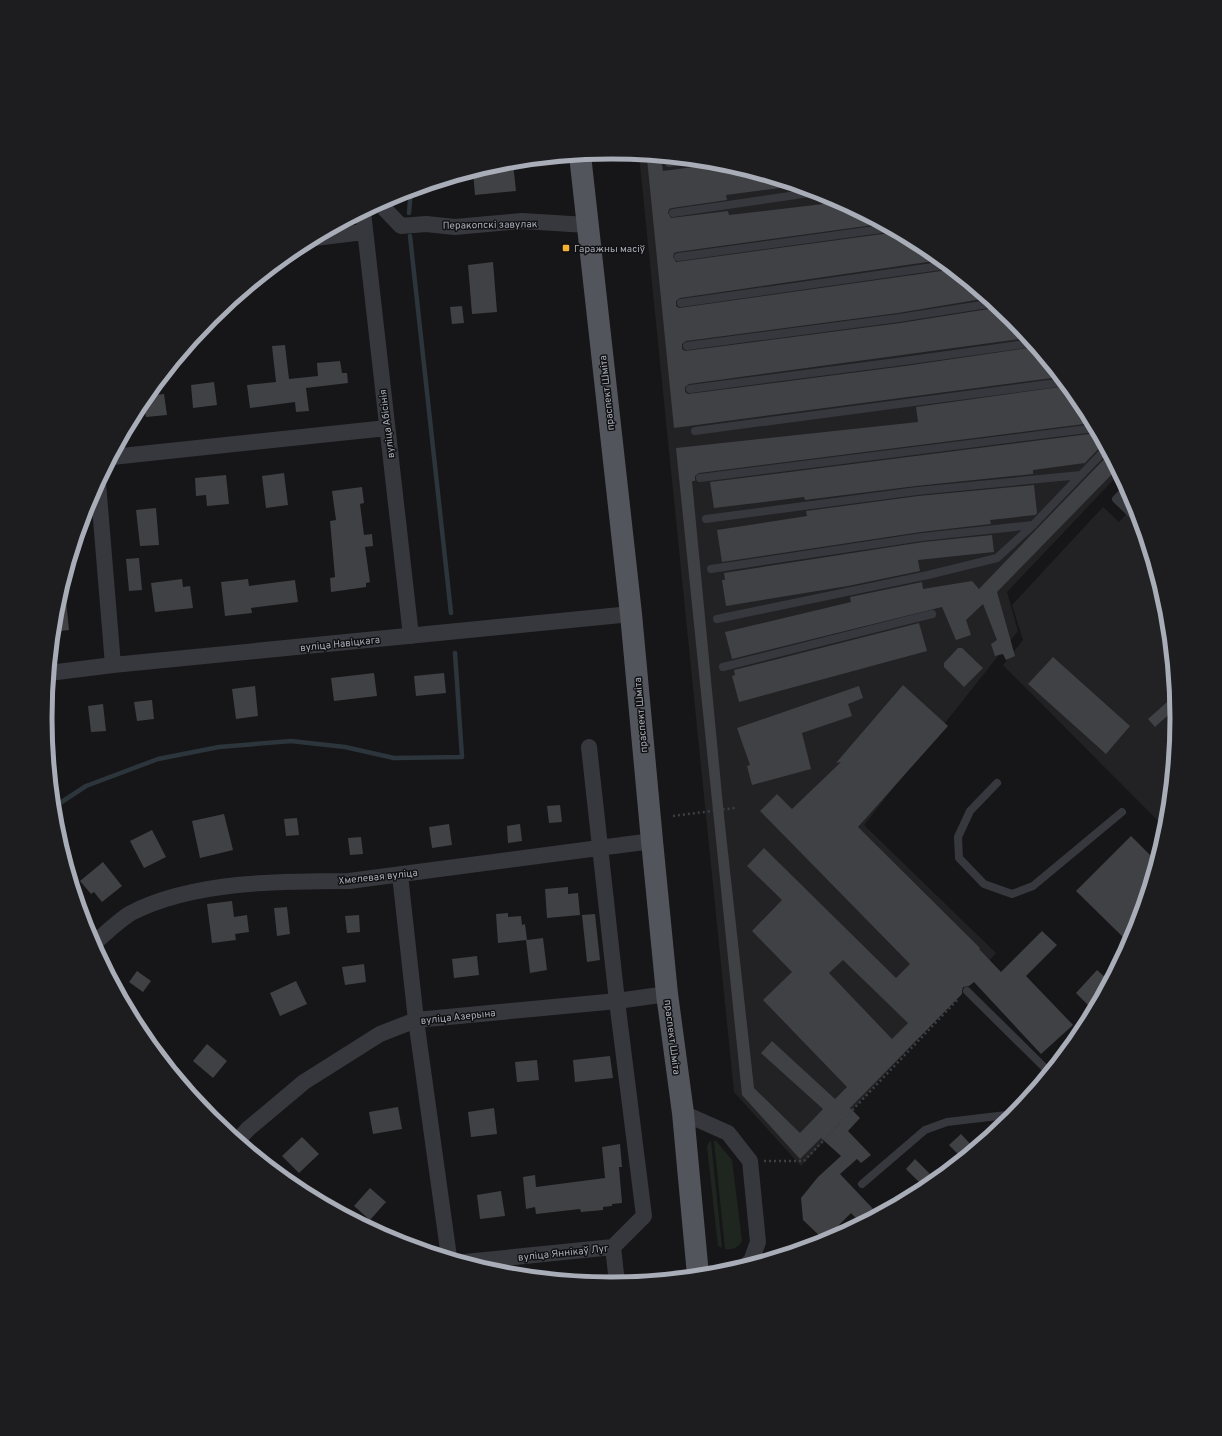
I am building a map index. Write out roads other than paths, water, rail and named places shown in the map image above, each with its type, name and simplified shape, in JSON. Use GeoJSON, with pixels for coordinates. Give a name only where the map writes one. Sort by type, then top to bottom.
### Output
{"type":"FeatureCollection","features":[{"type":"Feature","properties":{"kind":"main road","name":"праспект Шміта"},"geometry":{"type":"LineString","coordinates":[[580,160],[631,614],[667,994],[683,1114],[697,1270]]}},
{"type":"Feature","properties":{"kind":"street","name":"Перакопскі завулак"},"geometry":{"type":"LineString","coordinates":[[383,208],[402,226],[426,224],[455,227],[522,221],[587,225]]}},
{"type":"Feature","properties":{"kind":"street","name":"вуліца Абісінія"},"geometry":{"type":"LineString","coordinates":[[363,217],[411,636]]}},
{"type":"Feature","properties":{"kind":"street"},"geometry":{"type":"LineString","coordinates":[[328,236],[364,232]]}},
{"type":"Feature","properties":{"kind":"street"},"geometry":{"type":"LineString","coordinates":[[118,455],[387,428]]}},
{"type":"Feature","properties":{"kind":"street"},"geometry":{"type":"LineString","coordinates":[[99,495],[113,665]]}},
{"type":"Feature","properties":{"kind":"street","name":"вуліца Навіцкага"},"geometry":{"type":"LineString","coordinates":[[54,672],[113,665],[631,614]]}},
{"type":"Feature","properties":{"kind":"street"},"geometry":{"type":"LineString","coordinates":[[590,747],[617,1001],[644,1216],[613,1247],[616,1277]]}},
{"type":"Feature","properties":{"kind":"street","name":"Хмелевая вуліца"},"geometry":{"type":"LineString","coordinates":[[98,940],[130,914],[155,903],[207,888],[301,881],[349,881],[652,841]]}},
{"type":"Feature","properties":{"kind":"street"},"geometry":{"type":"LineString","coordinates":[[400,874],[416,1020],[448,1252]]}},
{"type":"Feature","properties":{"kind":"street","name":"вуліца Азерына"},"geometry":{"type":"LineString","coordinates":[[241,1137],[248,1129],[304,1082],[380,1034],[416,1020],[617,1001],[667,994]]}},
{"type":"Feature","properties":{"kind":"street"},"geometry":{"type":"LineString","coordinates":[[683,1114],[728,1133],[750,1161],[758,1242],[752,1259]]}},
{"type":"Feature","properties":{"kind":"street","name":"вуліца Яннікаў Луг"},"geometry":{"type":"LineString","coordinates":[[478,1261],[613,1247]]}},
{"type":"Feature","properties":{"kind":"lane"},"geometry":{"type":"LineString","coordinates":[[673,213],[804,194]]}},
{"type":"Feature","properties":{"kind":"lane"},"geometry":{"type":"LineString","coordinates":[[678,257],[881,229]]}},
{"type":"Feature","properties":{"kind":"lane"},"geometry":{"type":"LineString","coordinates":[[682,303],[939,266]]}},
{"type":"Feature","properties":{"kind":"lane"},"geometry":{"type":"LineString","coordinates":[[686,346],[987,305]]}},
{"type":"Feature","properties":{"kind":"lane"},"geometry":{"type":"LineString","coordinates":[[690,389],[1026,344]]}},
{"type":"Feature","properties":{"kind":"lane"},"geometry":{"type":"LineString","coordinates":[[695,431],[1058,383]]}},
{"type":"Feature","properties":{"kind":"lane"},"geometry":{"type":"LineString","coordinates":[[700,478],[1089,429]]}},
{"type":"Feature","properties":{"kind":"lane"},"geometry":{"type":"LineString","coordinates":[[717,619],[928,575],[997,558],[1033,525],[1082,476],[1102,453]]}},
{"type":"Feature","properties":{"kind":"lane"},"geometry":{"type":"LineString","coordinates":[[706,519],[917,491],[1082,476]]}},
{"type":"Feature","properties":{"kind":"lane"},"geometry":{"type":"LineString","coordinates":[[1122,493],[1116,499],[1130,513]]}},
{"type":"Feature","properties":{"kind":"lane"},"geometry":{"type":"LineString","coordinates":[[711,568],[922,537],[1033,525]]}},
{"type":"Feature","properties":{"kind":"lane"},"geometry":{"type":"LineString","coordinates":[[723,667],[932,614]]}},
{"type":"Feature","properties":{"kind":"lane"},"geometry":{"type":"LineString","coordinates":[[997,783],[970,811],[958,837],[959,858],[984,884],[1012,894],[1033,886],[1122,812]]}},
{"type":"Feature","properties":{"kind":"lane"},"geometry":{"type":"LineString","coordinates":[[967,991],[1046,1069]]}},
{"type":"Feature","properties":{"kind":"lane"},"geometry":{"type":"LineString","coordinates":[[862,1184],[925,1130],[947,1122],[1004,1115]]}},
{"type":"Feature","properties":{"kind":"waterway"},"geometry":{"type":"LineString","coordinates":[[409,213],[410,197]]}},
{"type":"Feature","properties":{"kind":"waterway"},"geometry":{"type":"LineString","coordinates":[[410,236],[451,613]]}},
{"type":"Feature","properties":{"kind":"waterway"},"geometry":{"type":"LineString","coordinates":[[59,804],[86,786],[158,759],[219,747],[291,741],[345,747],[394,758],[462,757],[455,653]]}},
{"type":"Feature","properties":{"kind":"place","name":"Гаражны масіў"},"geometry":{"type":"Point","coordinates":[566,248]}}]}
